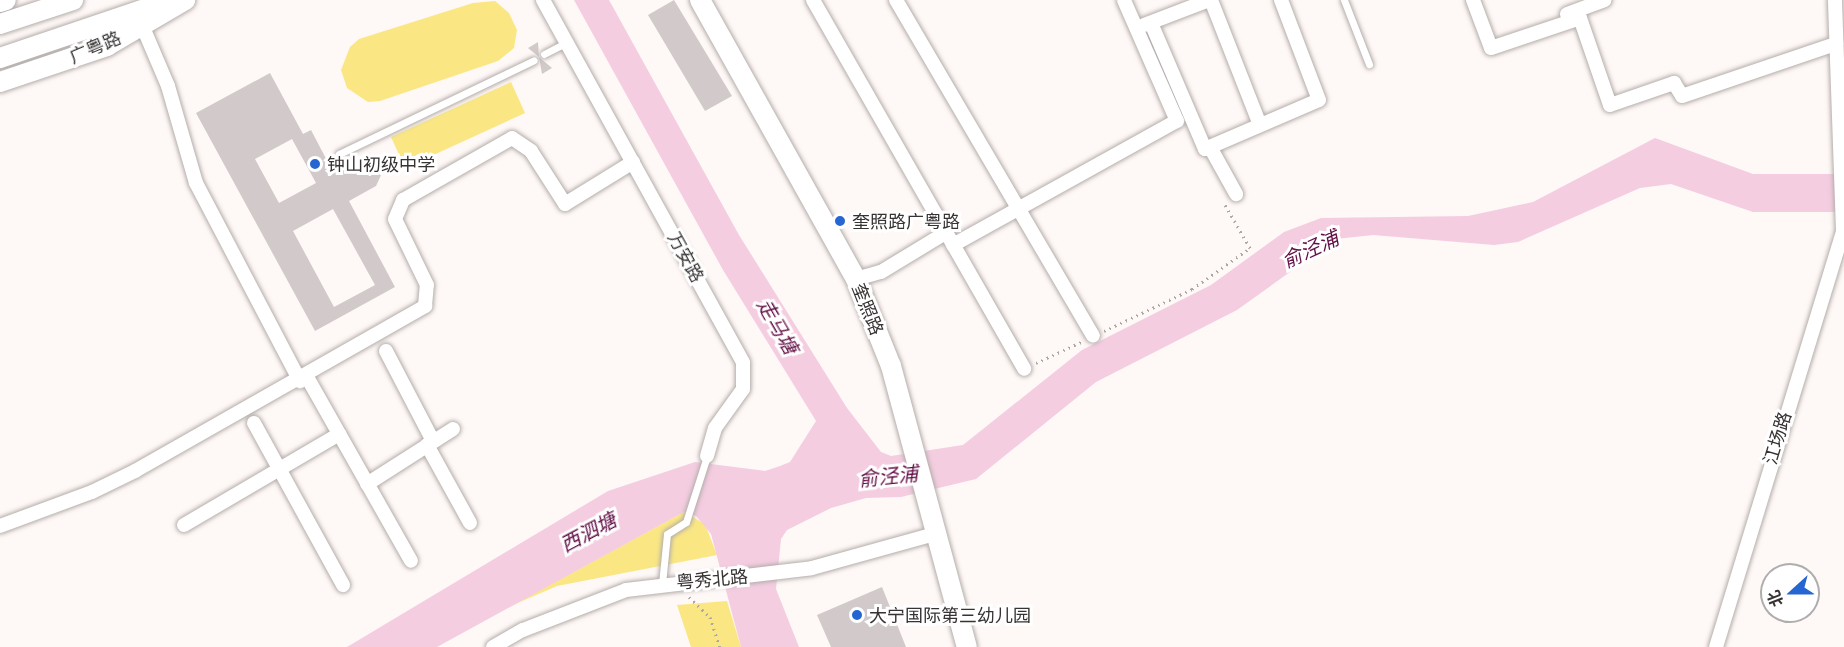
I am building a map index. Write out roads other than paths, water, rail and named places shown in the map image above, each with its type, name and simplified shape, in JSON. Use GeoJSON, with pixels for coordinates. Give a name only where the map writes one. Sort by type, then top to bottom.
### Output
{"type":"FeatureCollection","features":[{"type":"Feature","properties":{"kind":"main road"},"geometry":{"type":"LineString","coordinates":[[0,2],[6,0]]}},
{"type":"Feature","properties":{"kind":"main road"},"geometry":{"type":"LineString","coordinates":[[0,24],[73,0]]}},
{"type":"Feature","properties":{"kind":"main road","name":"广粤路"},"geometry":{"type":"LineString","coordinates":[[0,58],[170,0]]}},
{"type":"Feature","properties":{"kind":"main road","name":"广粤路"},"geometry":{"type":"LineString","coordinates":[[0,82],[107,46],[185,0]]}},
{"type":"Feature","properties":{"kind":"main road","name":"奎照路"},"geometry":{"type":"LineString","coordinates":[[700,0],[856,279],[891,366],[913,438],[967,647]]}},
{"type":"Feature","properties":{"kind":"street","name":"万安路"},"geometry":{"type":"LineString","coordinates":[[543,0],[743,363],[743,389],[716,428],[707,456]]}},
{"type":"Feature","properties":{"kind":"street"},"geometry":{"type":"LineString","coordinates":[[813,0],[1024,369]]}},
{"type":"Feature","properties":{"kind":"street"},"geometry":{"type":"LineString","coordinates":[[896,0],[1093,336]]}},
{"type":"Feature","properties":{"kind":"street"},"geometry":{"type":"LineString","coordinates":[[856,279],[881,272],[950,238],[1019,208],[1177,121],[1124,0]]}},
{"type":"Feature","properties":{"kind":"street"},"geometry":{"type":"LineString","coordinates":[[1135,29],[1210,0],[1260,125]]}},
{"type":"Feature","properties":{"kind":"street"},"geometry":{"type":"LineString","coordinates":[[1151,23],[1205,149],[1319,100],[1281,0]]}},
{"type":"Feature","properties":{"kind":"street"},"geometry":{"type":"LineString","coordinates":[[1473,0],[1490,45]]}},
{"type":"Feature","properties":{"kind":"street"},"geometry":{"type":"LineString","coordinates":[[1490,45],[1605,0]]}},
{"type":"Feature","properties":{"kind":"street","name":"江场路"},"geometry":{"type":"LineString","coordinates":[[1716,647],[1843,231],[1835,0]]}},
{"type":"Feature","properties":{"kind":"street"},"geometry":{"type":"LineString","coordinates":[[1490,45],[1580,18],[1610,105],[1674,83],[1682,96],[1836,44]]}},
{"type":"Feature","properties":{"kind":"street"},"geometry":{"type":"LineString","coordinates":[[142,25],[168,86],[196,183],[304,379],[339,434],[411,561]]}},
{"type":"Feature","properties":{"kind":"street"},"geometry":{"type":"LineString","coordinates":[[0,526],[92,492],[304,379],[425,306],[427,285],[395,219],[403,200],[512,138],[531,151],[565,204],[633,162]]}},
{"type":"Feature","properties":{"kind":"street"},"geometry":{"type":"LineString","coordinates":[[1210,147],[1236,194]]}},
{"type":"Feature","properties":{"kind":"street"},"geometry":{"type":"LineString","coordinates":[[386,351],[470,523]]}},
{"type":"Feature","properties":{"kind":"street"},"geometry":{"type":"LineString","coordinates":[[254,423],[343,585]]}},
{"type":"Feature","properties":{"kind":"street"},"geometry":{"type":"LineString","coordinates":[[367,484],[453,429]]}},
{"type":"Feature","properties":{"kind":"street"},"geometry":{"type":"LineString","coordinates":[[184,525],[339,434]]}},
{"type":"Feature","properties":{"kind":"street","name":"粤秀北路"},"geometry":{"type":"LineString","coordinates":[[493,647],[589,602],[667,584],[789,572],[938,533]]}},
{"type":"Feature","properties":{"kind":"lane"},"geometry":{"type":"LineString","coordinates":[[1344,0],[1369,63]]}},
{"type":"Feature","properties":{"kind":"lane"},"geometry":{"type":"LineString","coordinates":[[544,54],[566,43]]}},
{"type":"Feature","properties":{"kind":"lane"},"geometry":{"type":"LineString","coordinates":[[339,154],[534,60]]}},
{"type":"Feature","properties":{"kind":"lane","name":"万安路"},"geometry":{"type":"LineString","coordinates":[[667,584],[667,534],[686,522],[707,456]]}},
{"type":"Feature","properties":{"kind":"water"},"geometry":{"type":"Polygon","coordinates":[[[574,0],[609,0],[739,235],[847,408],[881,452],[891,456],[963,445],[1082,350],[1211,285],[1284,232],[1321,218],[1468,216],[1533,202],[1655,138],[1753,174],[1844,174],[1844,212],[1753,212],[1671,184],[1640,188],[1518,242],[1494,245],[1373,235],[1336,239],[1237,310],[1096,382],[976,479],[901,497],[866,498],[831,508],[787,530],[781,539],[776,589],[799,647],[741,647],[711,534],[696,516],[684,512],[437,647],[347,647],[608,491],[695,462],[765,471],[780,466],[790,462],[816,421],[723,270],[574,0]]]}},
{"type":"Feature","properties":{"kind":"place","name":"钟山初级中学"},"geometry":{"type":"Point","coordinates":[315,164]}},
{"type":"Feature","properties":{"kind":"place","name":"奎照路广粤路"},"geometry":{"type":"Point","coordinates":[840,221]}},
{"type":"Feature","properties":{"kind":"place","name":"大宁国际第三幼儿园"},"geometry":{"type":"Point","coordinates":[857,615]}},
{"type":"Feature","properties":{"kind":"water label","name":"俞泾浦"},"geometry":{"type":"Point","coordinates":[1310,249]}},
{"type":"Feature","properties":{"kind":"water label","name":"走马塘"},"geometry":{"type":"Point","coordinates":[778,326]}},
{"type":"Feature","properties":{"kind":"water label","name":"俞泾浦"},"geometry":{"type":"Point","coordinates":[888,476]}},
{"type":"Feature","properties":{"kind":"water label","name":"西泗塘"},"geometry":{"type":"Point","coordinates":[588,532]}}]}
